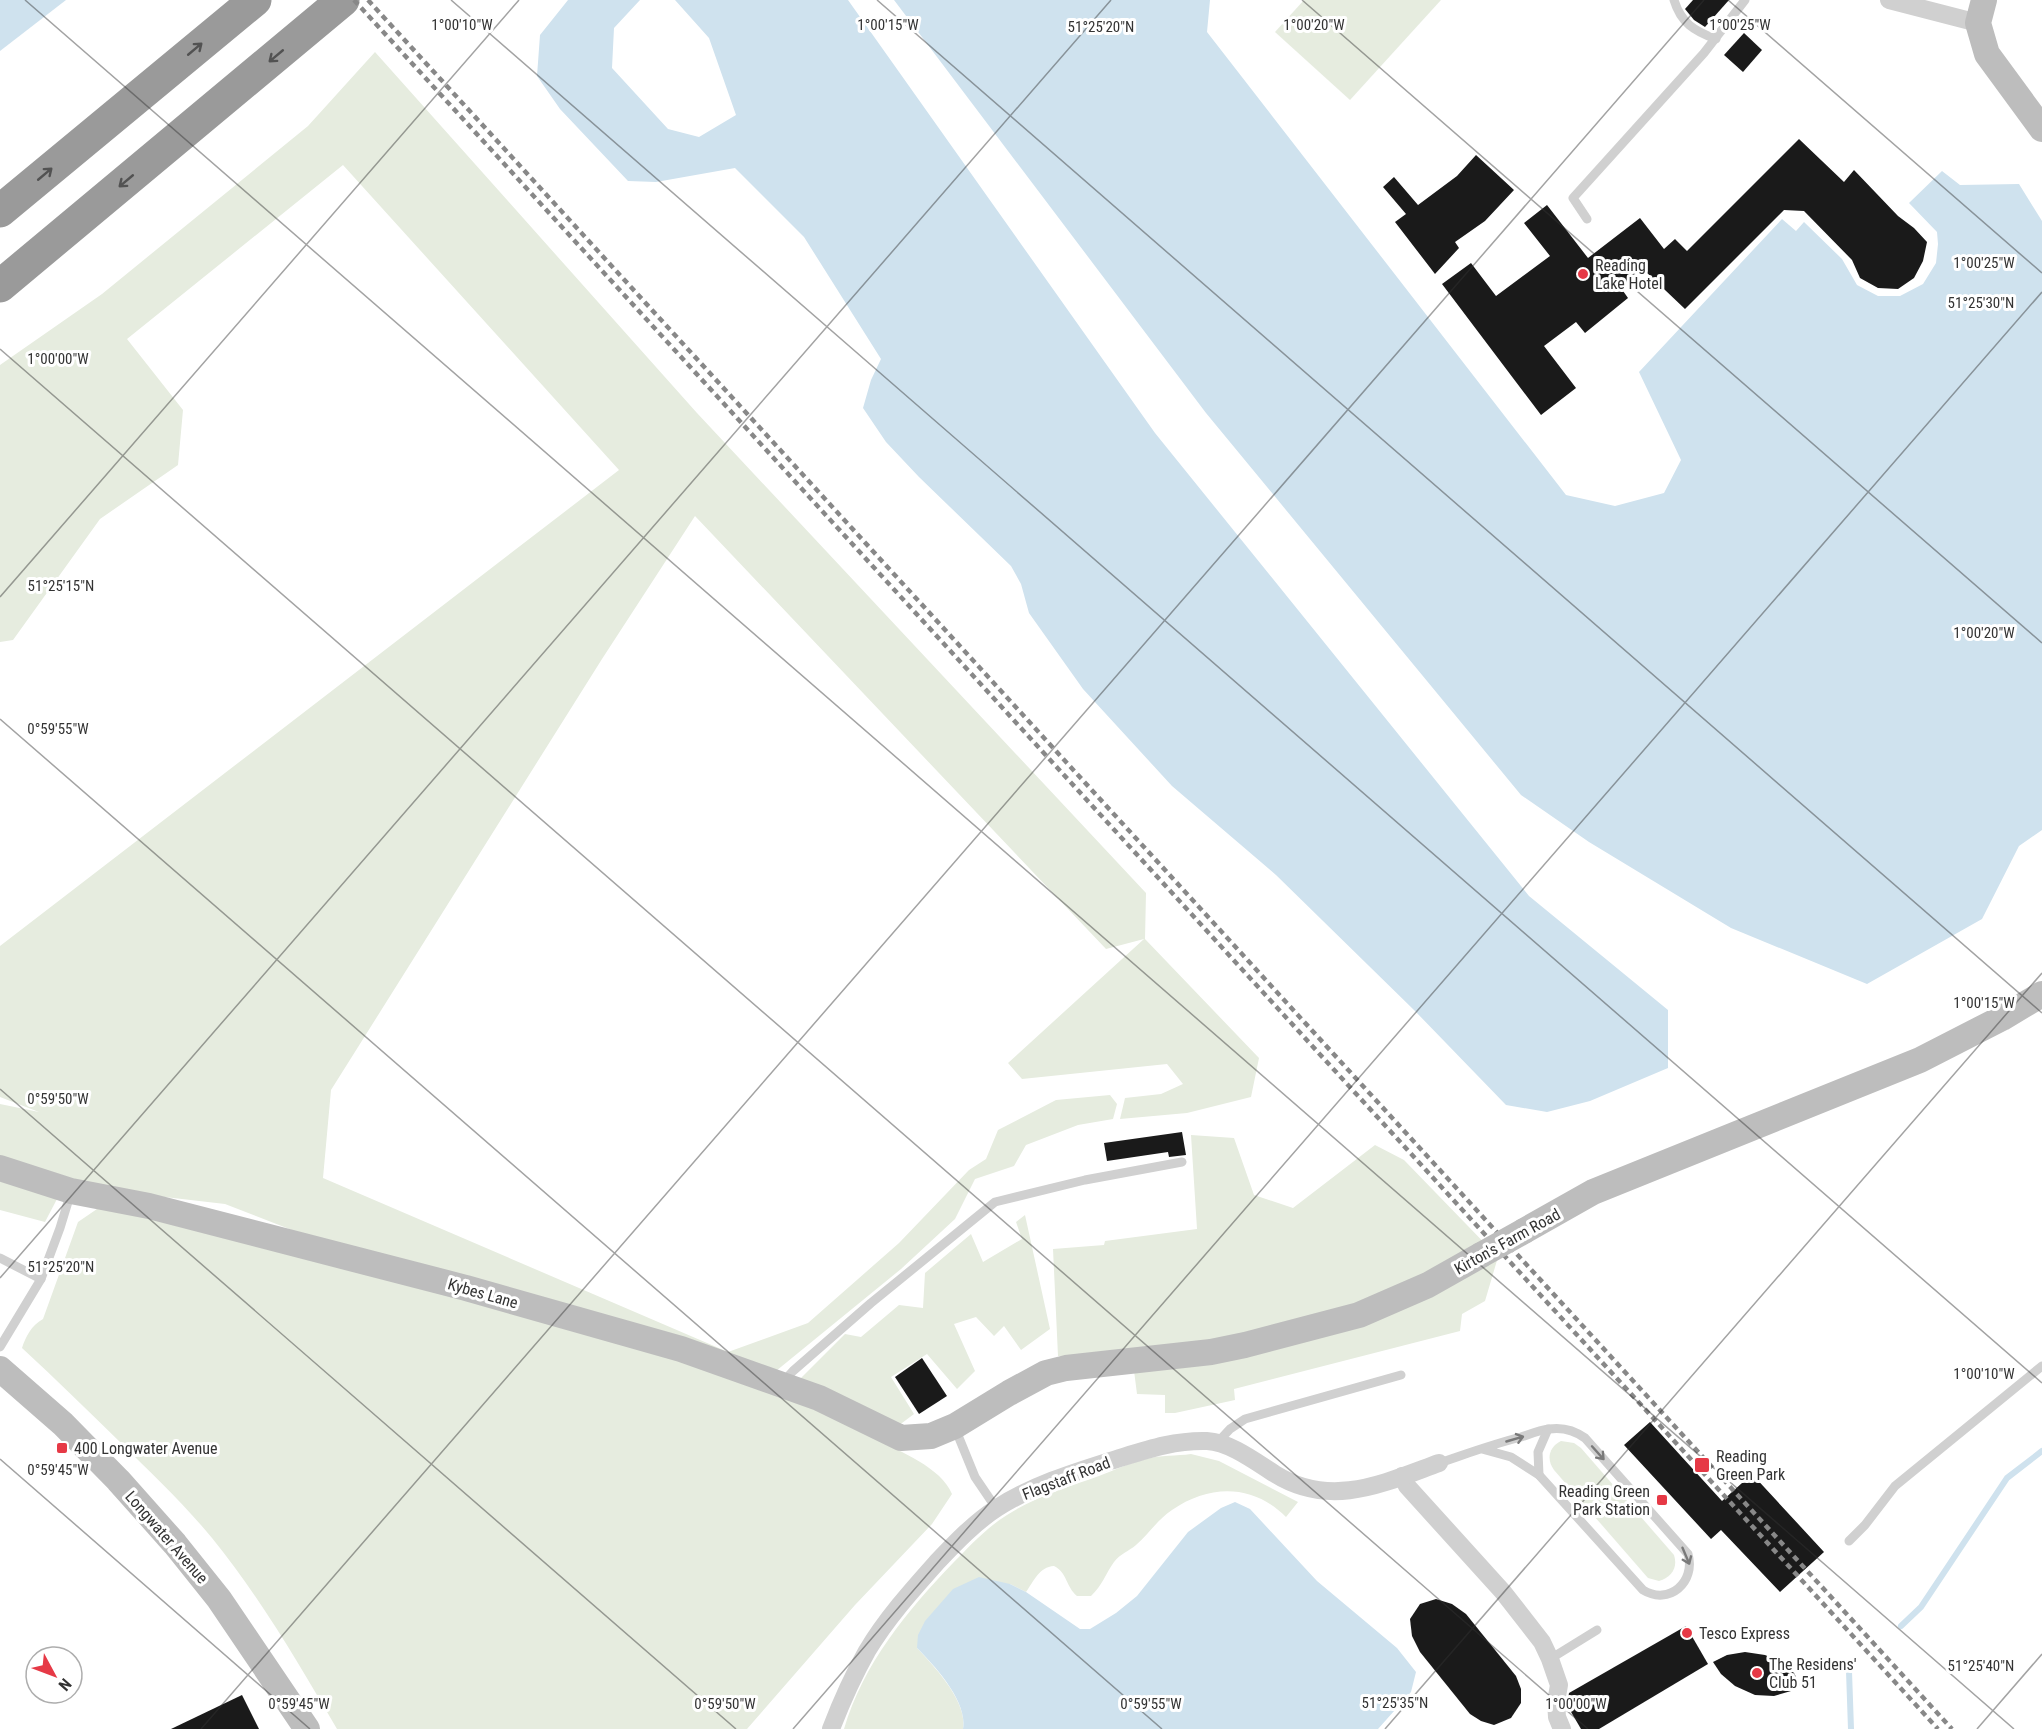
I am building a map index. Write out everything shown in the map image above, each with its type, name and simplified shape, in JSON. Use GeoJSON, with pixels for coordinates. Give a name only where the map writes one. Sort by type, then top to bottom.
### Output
{"type":"FeatureCollection","features":[{"type":"Feature","properties":{"kind":"highway"},"geometry":{"type":"LineString","coordinates":[[0,211],[255,0]]}},
{"type":"Feature","properties":{"kind":"highway"},"geometry":{"type":"LineString","coordinates":[[0,286],[332,9]]}},
{"type":"Feature","properties":{"kind":"street"},"geometry":{"type":"LineString","coordinates":[[1889,0],[1981,11],[1987,54],[2042,129]]}},
{"type":"Feature","properties":{"kind":"street","name":"Kirton's Farm Road"},"geometry":{"type":"LineString","coordinates":[[955,1426],[1046,1373],[1066,1368],[1211,1352],[1359,1316],[1428,1285],[1593,1192],[1920,1060],[2002,1018],[2042,994]]}},
{"type":"Feature","properties":{"kind":"street","name":"Kybes Lane"},"geometry":{"type":"LineString","coordinates":[[0,1168],[71,1191],[149,1206],[466,1288],[681,1349],[819,1398],[901,1438],[931,1436],[955,1426]]}},
{"type":"Feature","properties":{"kind":"street","name":"Longwater Avenue"},"geometry":{"type":"LineString","coordinates":[[0,1369],[63,1424],[175,1544],[219,1599],[307,1729]]}},
{"type":"Feature","properties":{"kind":"street","name":"Flagstaff Road"},"geometry":{"type":"LineString","coordinates":[[831,1729],[867,1650],[915,1586],[972,1528],[996,1508],[1022,1493],[1169,1442],[1209,1441],[1217,1443],[1239,1451],[1277,1475],[1311,1489],[1325,1492],[1345,1492],[1368,1487],[1439,1463]]}},
{"type":"Feature","properties":{"kind":"street"},"geometry":{"type":"LineString","coordinates":[[1402,1476],[1407,1486],[1503,1592],[1542,1642],[1559,1685],[1556,1702],[1557,1717],[1562,1729]]}},
{"type":"Feature","properties":{"kind":"lane"},"geometry":{"type":"LineString","coordinates":[[1674,0],[1680,16],[1691,28],[1716,39]]}},
{"type":"Feature","properties":{"kind":"lane"},"geometry":{"type":"LineString","coordinates":[[1587,219],[1573,198],[1748,1]]}},
{"type":"Feature","properties":{"kind":"lane"},"geometry":{"type":"LineString","coordinates":[[781,1384],[862,1311],[995,1202],[1085,1180],[1182,1162]]}},
{"type":"Feature","properties":{"kind":"lane"},"geometry":{"type":"LineString","coordinates":[[0,1347],[41,1280],[71,1191]]}},
{"type":"Feature","properties":{"kind":"lane"},"geometry":{"type":"LineString","coordinates":[[0,1258],[41,1280]]}},
{"type":"Feature","properties":{"kind":"lane"},"geometry":{"type":"LineString","coordinates":[[1849,1541],[1865,1525],[1895,1486],[2042,1366]]}},
{"type":"Feature","properties":{"kind":"lane"},"geometry":{"type":"LineString","coordinates":[[1217,1443],[1230,1428],[1245,1419],[1401,1376]]}},
{"type":"Feature","properties":{"kind":"lane"},"geometry":{"type":"LineString","coordinates":[[955,1426],[975,1477],[996,1508]]}},
{"type":"Feature","properties":{"kind":"lane"},"geometry":{"type":"LineString","coordinates":[[1439,1463],[1482,1449],[1548,1429],[1567,1429],[1577,1433],[1585,1438],[1688,1554],[1691,1567],[1681,1586],[1670,1594],[1660,1597],[1643,1590],[1539,1475],[1511,1457],[1482,1449]]}},
{"type":"Feature","properties":{"kind":"lane"},"geometry":{"type":"LineString","coordinates":[[1539,1475],[1538,1452],[1548,1429]]}},
{"type":"Feature","properties":{"kind":"lane"},"geometry":{"type":"LineString","coordinates":[[1550,1659],[1597,1630]]}},
{"type":"Feature","properties":{"kind":"shaded area"},"geometry":{"type":"Polygon","coordinates":[[[1304,0],[1441,0],[1350,100],[1275,32],[1304,0]]]}},
{"type":"Feature","properties":{"kind":"shaded area"},"geometry":{"type":"Polygon","coordinates":[[[375,52],[697,413],[1146,893],[1145,939],[1259,1058],[1251,1097],[1187,1113],[1120,1119],[1125,1098],[1161,1094],[1183,1084],[1167,1064],[1022,1079],[1008,1063],[1144,939],[1106,949],[695,516],[602,659],[331,1090],[323,1178],[728,1352],[808,1323],[899,1243],[969,1170],[986,1159],[998,1130],[1056,1100],[1110,1095],[1117,1104],[1113,1119],[1078,1125],[1026,1145],[1014,1166],[975,1179],[955,1219],[901,1269],[776,1371],[798,1381],[845,1334],[861,1337],[899,1305],[923,1308],[925,1273],[971,1234],[983,1262],[1022,1239],[1016,1222],[1025,1215],[1050,1329],[1021,1350],[1004,1326],[994,1336],[976,1317],[954,1324],[975,1371],[957,1389],[927,1354],[891,1377],[914,1414],[876,1439],[929,1468],[947,1484],[952,1494],[932,1524],[855,1605],[747,1729],[337,1729],[263,1607],[212,1538],[156,1478],[22,1348],[25,1339],[35,1325],[43,1319],[78,1222],[97,1209],[120,1207],[297,1232],[225,1204],[113,1191],[0,1157],[0,1104],[39,1112],[0,1097],[0,946],[619,470],[343,165],[127,339],[183,410],[178,465],[100,519],[13,640],[0,642],[0,365],[102,294],[308,126],[375,52]]]}},
{"type":"Feature","properties":{"kind":"shaded area"},"geometry":{"type":"Polygon","coordinates":[[[1191,1135],[1234,1138],[1254,1195],[1293,1208],[1375,1145],[1404,1160],[1498,1257],[1485,1301],[1462,1314],[1460,1331],[1234,1389],[1235,1400],[1175,1413],[1165,1413],[1165,1395],[1137,1394],[1132,1355],[1058,1356],[1053,1249],[1104,1245],[1105,1241],[1197,1229],[1191,1135]]]}},
{"type":"Feature","properties":{"kind":"shaded area"},"geometry":{"type":"Polygon","coordinates":[[[0,1181],[57,1199],[45,1222],[0,1210],[0,1181]]]}},
{"type":"Feature","properties":{"kind":"shaded area"},"geometry":{"type":"Polygon","coordinates":[[[1561,1441],[1574,1443],[1581,1448],[1674,1555],[1673,1571],[1667,1577],[1659,1581],[1648,1578],[1554,1470],[1550,1462],[1550,1454],[1551,1450],[1561,1441]]]}},
{"type":"Feature","properties":{"kind":"shaded area"},"geometry":{"type":"Polygon","coordinates":[[[1191,1454],[1219,1461],[1298,1502],[1286,1517],[1260,1498],[1245,1493],[1216,1492],[1186,1501],[1167,1514],[1136,1545],[1116,1559],[1091,1596],[1077,1596],[1062,1572],[1054,1566],[1044,1569],[1026,1592],[1010,1584],[917,1648],[940,1674],[955,1696],[963,1719],[963,1729],[844,1729],[863,1682],[903,1619],[936,1581],[992,1526],[1018,1509],[1064,1488],[1151,1458],[1191,1454]]]}},
{"type":"Feature","properties":{"kind":"water"},"geometry":{"type":"Polygon","coordinates":[[[0,0],[66,0],[0,51],[0,0]]]}},
{"type":"Feature","properties":{"kind":"water"},"geometry":{"type":"Polygon","coordinates":[[[568,0],[640,0],[614,28],[612,68],[668,129],[699,137],[736,115],[709,38],[675,0],[848,0],[1155,433],[1529,896],[1668,1010],[1668,1068],[1590,1101],[1547,1112],[1506,1105],[1415,1011],[1276,875],[1172,786],[1083,689],[1029,613],[1021,584],[1011,566],[886,442],[863,408],[871,380],[881,359],[804,237],[735,168],[656,182],[628,181],[560,109],[537,76],[540,35],[568,0]]]}},
{"type":"Feature","properties":{"kind":"water"},"geometry":{"type":"Polygon","coordinates":[[[894,0],[1210,0],[1207,32],[1566,495],[1615,506],[1664,493],[1681,460],[1639,372],[1782,219],[1796,231],[1804,222],[1842,259],[1857,285],[1878,296],[1900,296],[1923,284],[1936,263],[1937,232],[1909,203],[1942,171],[1960,185],[2019,184],[2042,221],[2042,830],[2019,846],[1982,919],[1867,984],[1731,928],[1589,842],[1521,795],[1206,413],[894,0]]]}},
{"type":"Feature","properties":{"kind":"water"},"geometry":{"type":"Polygon","coordinates":[[[1235,1502],[1250,1509],[1317,1581],[1397,1648],[1416,1672],[1411,1692],[1378,1729],[963,1729],[960,1707],[949,1685],[917,1648],[918,1635],[925,1621],[953,1589],[979,1577],[1010,1584],[1026,1592],[1080,1629],[1090,1629],[1116,1613],[1137,1596],[1188,1532],[1221,1508],[1235,1502]]]}},
{"type":"Feature","properties":{"kind":"building"},"geometry":{"type":"Polygon","coordinates":[[[1693,0],[1729,0],[1705,27],[1694,20],[1685,9],[1693,0]]]}},
{"type":"Feature","properties":{"kind":"building"},"geometry":{"type":"Polygon","coordinates":[[[1744,33],[1762,50],[1743,72],[1724,55],[1744,33]]]}},
{"type":"Feature","properties":{"kind":"building","name":"Reading Lake Hotel"},"geometry":{"type":"Polygon","coordinates":[[[1799,139],[1844,182],[1854,170],[1898,216],[1927,242],[1923,261],[1914,278],[1898,289],[1878,288],[1860,278],[1852,260],[1804,211],[1784,210],[1685,309],[1645,271],[1621,288],[1628,298],[1585,333],[1576,322],[1544,346],[1576,388],[1541,415],[1442,284],[1471,263],[1496,296],[1550,256],[1524,223],[1547,205],[1588,258],[1640,218],[1664,249],[1675,239],[1687,251],[1799,139]]]}},
{"type":"Feature","properties":{"kind":"building"},"geometry":{"type":"Polygon","coordinates":[[[1476,155],[1514,190],[1485,221],[1455,242],[1459,248],[1435,274],[1395,222],[1406,214],[1383,187],[1394,177],[1418,205],[1457,176],[1476,155]]]}},
{"type":"Feature","properties":{"kind":"building"},"geometry":{"type":"Polygon","coordinates":[[[1182,1132],[1186,1155],[1169,1157],[1168,1152],[1107,1161],[1104,1143],[1182,1132]]]}},
{"type":"Feature","properties":{"kind":"building"},"geometry":{"type":"Polygon","coordinates":[[[922,1358],[947,1396],[919,1414],[895,1377],[922,1358]]]}},
{"type":"Feature","properties":{"kind":"building"},"geometry":{"type":"Polygon","coordinates":[[[1650,1422],[1722,1501],[1752,1474],[1824,1552],[1780,1592],[1721,1530],[1711,1539],[1624,1445],[1650,1422]]]}},
{"type":"Feature","properties":{"kind":"building"},"geometry":{"type":"Polygon","coordinates":[[[1436,1599],[1452,1604],[1466,1614],[1516,1676],[1521,1689],[1521,1703],[1511,1718],[1494,1725],[1470,1714],[1420,1652],[1412,1636],[1410,1619],[1420,1604],[1436,1599]]]}},
{"type":"Feature","properties":{"kind":"building"},"geometry":{"type":"Polygon","coordinates":[[[1686,1626],[1708,1664],[1599,1729],[1581,1729],[1567,1705],[1569,1693],[1686,1626]]]}},
{"type":"Feature","properties":{"kind":"building","name":"The Residens' Club 51"},"geometry":{"type":"Polygon","coordinates":[[[1745,1652],[1765,1655],[1781,1662],[1794,1673],[1800,1685],[1791,1691],[1774,1696],[1755,1695],[1735,1686],[1721,1674],[1713,1662],[1727,1655],[1745,1652]]]}},
{"type":"Feature","properties":{"kind":"building"},"geometry":{"type":"Polygon","coordinates":[[[242,1695],[259,1729],[171,1729],[242,1695]]]}},
{"type":"Feature","properties":{"kind":"waterway"},"geometry":{"type":"LineString","coordinates":[[1901,1626],[1921,1607],[2007,1478],[2042,1451]]}},
{"type":"Feature","properties":{"kind":"waterway"},"geometry":{"type":"LineString","coordinates":[[1849,1671],[1851,1729]]}},
{"type":"Feature","properties":{"kind":"railway"},"geometry":{"type":"LineString","coordinates":[[354,0],[1938,1729]]}},
{"type":"Feature","properties":{"kind":"railway"},"geometry":{"type":"LineString","coordinates":[[368,0],[1952,1729]]}},
{"type":"Feature","properties":{"kind":"place","name":"Reading Lake Hotel"},"geometry":{"type":"Point","coordinates":[1583,274]}},
{"type":"Feature","properties":{"kind":"place","name":"400 Longwater Avenue"},"geometry":{"type":"Point","coordinates":[62,1448]}},
{"type":"Feature","properties":{"kind":"place","name":"Reading Green Park"},"geometry":{"type":"Point","coordinates":[1702,1465]}},
{"type":"Feature","properties":{"kind":"place","name":"Reading Green Park Station"},"geometry":{"type":"Point","coordinates":[1662,1500]}},
{"type":"Feature","properties":{"kind":"place","name":"Tesco Express"},"geometry":{"type":"Point","coordinates":[1687,1633]}},
{"type":"Feature","properties":{"kind":"place","name":"The Residens' Club 51"},"geometry":{"type":"Point","coordinates":[1757,1673]}}]}
